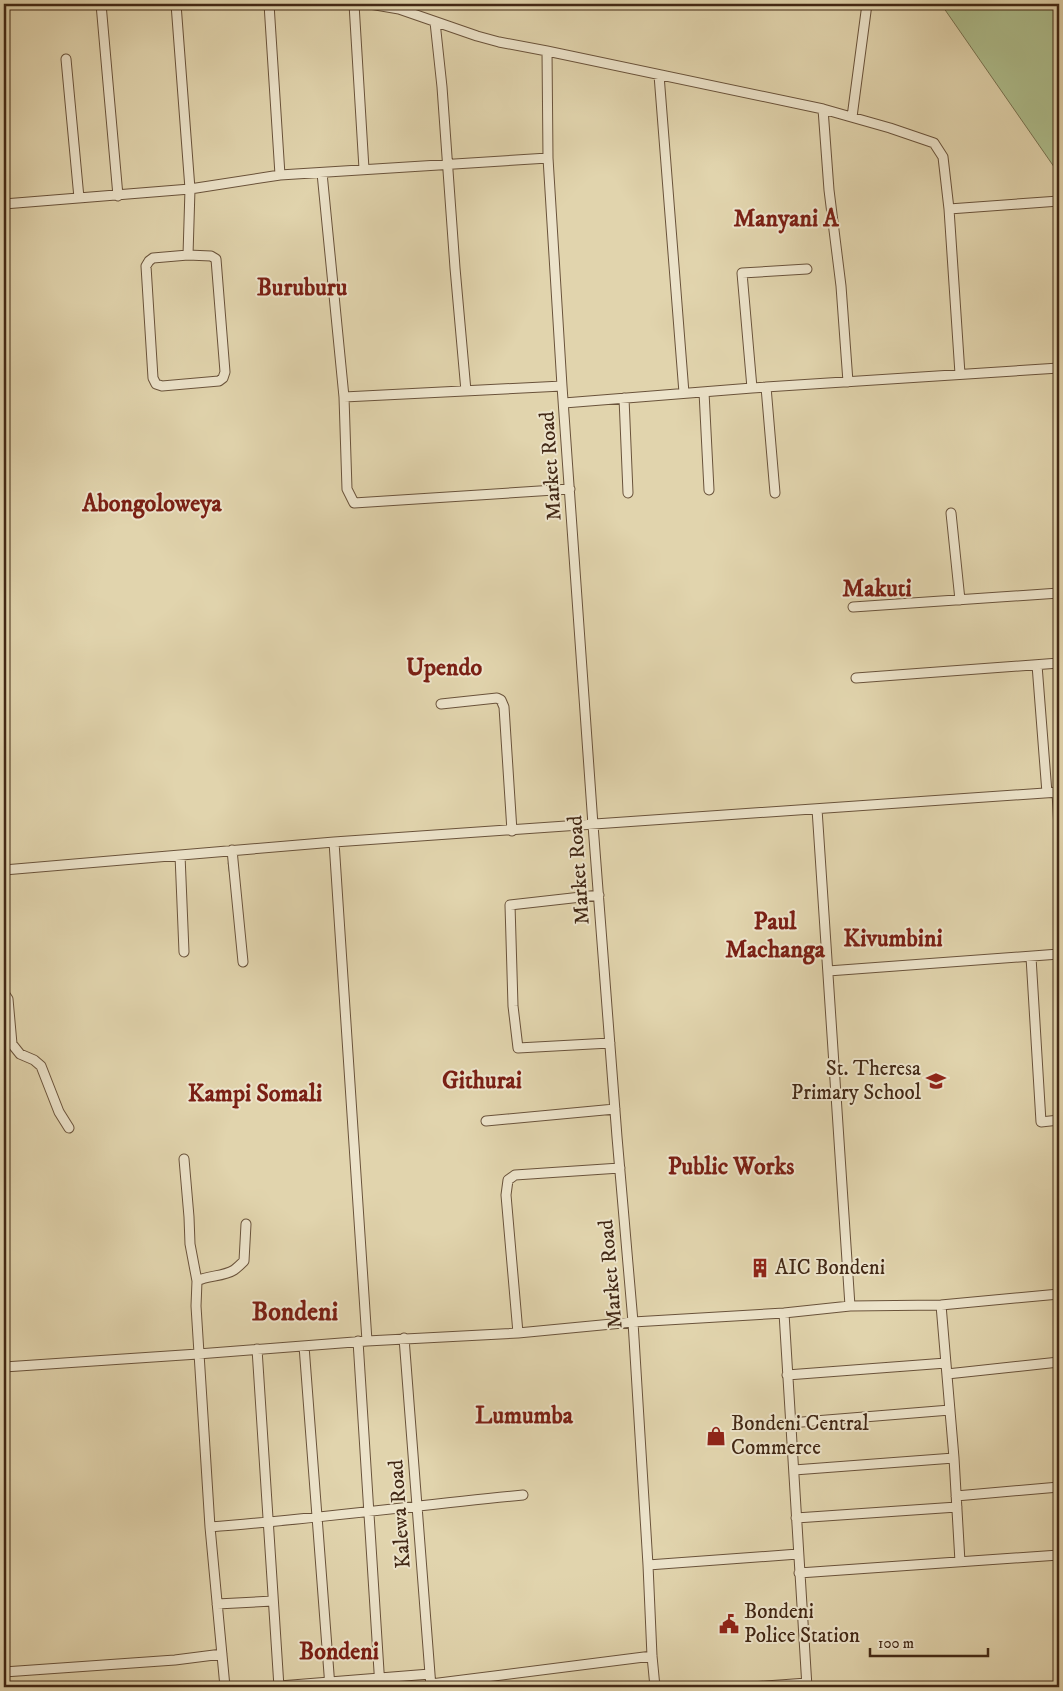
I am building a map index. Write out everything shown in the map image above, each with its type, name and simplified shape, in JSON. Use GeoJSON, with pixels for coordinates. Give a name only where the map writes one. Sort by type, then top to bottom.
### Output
{"type":"FeatureCollection","features":[{"type":"Feature","properties":{"kind":"street"},"geometry":{"type":"LineString","coordinates":[[101,4],[118,196]]}},
{"type":"Feature","properties":{"kind":"street"},"geometry":{"type":"LineString","coordinates":[[176,4],[190,189],[188,256]]}},
{"type":"Feature","properties":{"kind":"street"},"geometry":{"type":"LineString","coordinates":[[269,4],[280,175]]}},
{"type":"Feature","properties":{"kind":"street"},"geometry":{"type":"LineString","coordinates":[[354,4],[364,169]]}},
{"type":"Feature","properties":{"kind":"street"},"geometry":{"type":"LineString","coordinates":[[370,4],[400,9],[499,42],[823,109],[934,143],[943,156],[949,209],[960,374]]}},
{"type":"Feature","properties":{"kind":"street"},"geometry":{"type":"LineString","coordinates":[[852,117],[867,4]]}},
{"type":"Feature","properties":{"kind":"street"},"geometry":{"type":"LineString","coordinates":[[435,22],[466,391]]}},
{"type":"Feature","properties":{"kind":"street","name":"Market Road"},"geometry":{"type":"LineString","coordinates":[[548,51],[548,158],[562,386],[593,826],[633,1322],[655,1687]]}},
{"type":"Feature","properties":{"kind":"street"},"geometry":{"type":"LineString","coordinates":[[66,59],[79,198]]}},
{"type":"Feature","properties":{"kind":"street"},"geometry":{"type":"LineString","coordinates":[[659,75],[684,393]]}},
{"type":"Feature","properties":{"kind":"street"},"geometry":{"type":"LineString","coordinates":[[823,109],[829,190],[841,286],[848,382]]}},
{"type":"Feature","properties":{"kind":"street"},"geometry":{"type":"LineString","coordinates":[[4,204],[190,189],[280,175],[548,158]]}},
{"type":"Feature","properties":{"kind":"street"},"geometry":{"type":"LineString","coordinates":[[322,173],[344,397],[347,489],[354,503],[570,489]]}},
{"type":"Feature","properties":{"kind":"street"},"geometry":{"type":"LineString","coordinates":[[949,209],[1059,201]]}},
{"type":"Feature","properties":{"kind":"street"},"geometry":{"type":"LineString","coordinates":[[188,256],[210,256],[216,259],[223,378],[219,381],[162,386],[156,384],[153,378],[146,266],[153,258],[188,256]]}},
{"type":"Feature","properties":{"kind":"street"},"geometry":{"type":"LineString","coordinates":[[752,388],[742,272],[807,269]]}},
{"type":"Feature","properties":{"kind":"street"},"geometry":{"type":"LineString","coordinates":[[564,403],[766,387],[1059,368]]}},
{"type":"Feature","properties":{"kind":"street"},"geometry":{"type":"LineString","coordinates":[[344,397],[562,386]]}},
{"type":"Feature","properties":{"kind":"street"},"geometry":{"type":"LineString","coordinates":[[766,387],[775,493]]}},
{"type":"Feature","properties":{"kind":"street"},"geometry":{"type":"LineString","coordinates":[[704,392],[709,490]]}},
{"type":"Feature","properties":{"kind":"street"},"geometry":{"type":"LineString","coordinates":[[624,398],[628,493]]}},
{"type":"Feature","properties":{"kind":"street"},"geometry":{"type":"LineString","coordinates":[[952,512],[960,600]]}},
{"type":"Feature","properties":{"kind":"street"},"geometry":{"type":"LineString","coordinates":[[853,607],[1059,593]]}},
{"type":"Feature","properties":{"kind":"street"},"geometry":{"type":"LineString","coordinates":[[856,678],[1059,663]]}},
{"type":"Feature","properties":{"kind":"street"},"geometry":{"type":"LineString","coordinates":[[1037,665],[1059,829]]}},
{"type":"Feature","properties":{"kind":"street"},"geometry":{"type":"LineString","coordinates":[[441,704],[497,698],[501,700],[504,707],[512,830]]}},
{"type":"Feature","properties":{"kind":"street"},"geometry":{"type":"LineString","coordinates":[[4,870],[334,842],[593,826],[1054,792]]}},
{"type":"Feature","properties":{"kind":"street"},"geometry":{"type":"LineString","coordinates":[[817,810],[850,1306]]}},
{"type":"Feature","properties":{"kind":"street"},"geometry":{"type":"LineString","coordinates":[[334,842],[362,1341],[368,1511],[380,1683]]}},
{"type":"Feature","properties":{"kind":"street"},"geometry":{"type":"LineString","coordinates":[[232,850],[243,962]]}},
{"type":"Feature","properties":{"kind":"street"},"geometry":{"type":"LineString","coordinates":[[180,855],[184,952]]}},
{"type":"Feature","properties":{"kind":"street"},"geometry":{"type":"LineString","coordinates":[[599,895],[510,905],[513,1006],[518,1048],[610,1043]]}},
{"type":"Feature","properties":{"kind":"street"},"geometry":{"type":"LineString","coordinates":[[828,971],[1059,954]]}},
{"type":"Feature","properties":{"kind":"street"},"geometry":{"type":"LineString","coordinates":[[1031,957],[1041,1122],[1059,1120]]}},
{"type":"Feature","properties":{"kind":"street"},"geometry":{"type":"LineString","coordinates":[[4,993],[8,999],[12,1044],[20,1054],[34,1060],[41,1066],[58,1112],[69,1128]]}},
{"type":"Feature","properties":{"kind":"street"},"geometry":{"type":"LineString","coordinates":[[486,1121],[615,1109]]}},
{"type":"Feature","properties":{"kind":"street"},"geometry":{"type":"LineString","coordinates":[[184,1159],[190,1244],[197,1281],[198,1354],[210,1527],[225,1687]]}},
{"type":"Feature","properties":{"kind":"street"},"geometry":{"type":"LineString","coordinates":[[518,1332],[506,1195],[508,1180],[516,1176],[620,1168]]}},
{"type":"Feature","properties":{"kind":"street"},"geometry":{"type":"LineString","coordinates":[[197,1281],[205,1277],[233,1271],[244,1262],[246,1224]]}},
{"type":"Feature","properties":{"kind":"street"},"geometry":{"type":"LineString","coordinates":[[4,1367],[404,1338],[518,1332],[850,1306],[941,1305],[1059,1294]]}},
{"type":"Feature","properties":{"kind":"street"},"geometry":{"type":"LineString","coordinates":[[941,1305],[954,1458],[960,1562]]}},
{"type":"Feature","properties":{"kind":"street"},"geometry":{"type":"LineString","coordinates":[[752,1687],[807,1685],[784,1312]]}},
{"type":"Feature","properties":{"kind":"street","name":"Kalewa Road"},"geometry":{"type":"LineString","coordinates":[[404,1338],[431,1686]]}},
{"type":"Feature","properties":{"kind":"street"},"geometry":{"type":"LineString","coordinates":[[304,1346],[329,1685]]}},
{"type":"Feature","properties":{"kind":"street"},"geometry":{"type":"LineString","coordinates":[[257,1349],[279,1687]]}},
{"type":"Feature","properties":{"kind":"street"},"geometry":{"type":"LineString","coordinates":[[947,1374],[1059,1362]]}},
{"type":"Feature","properties":{"kind":"street"},"geometry":{"type":"LineString","coordinates":[[787,1375],[946,1363]]}},
{"type":"Feature","properties":{"kind":"street"},"geometry":{"type":"LineString","coordinates":[[790,1423],[950,1410]]}},
{"type":"Feature","properties":{"kind":"street"},"geometry":{"type":"LineString","coordinates":[[794,1470],[954,1458]]}},
{"type":"Feature","properties":{"kind":"street"},"geometry":{"type":"LineString","coordinates":[[956,1496],[1059,1487]]}},
{"type":"Feature","properties":{"kind":"street"},"geometry":{"type":"LineString","coordinates":[[210,1527],[523,1495]]}},
{"type":"Feature","properties":{"kind":"street"},"geometry":{"type":"LineString","coordinates":[[796,1518],[957,1507]]}},
{"type":"Feature","properties":{"kind":"street"},"geometry":{"type":"LineString","coordinates":[[648,1565],[798,1554]]}},
{"type":"Feature","properties":{"kind":"street"},"geometry":{"type":"LineString","coordinates":[[799,1573],[1059,1555]]}},
{"type":"Feature","properties":{"kind":"street"},"geometry":{"type":"LineString","coordinates":[[217,1604],[273,1601]]}},
{"type":"Feature","properties":{"kind":"street"},"geometry":{"type":"LineString","coordinates":[[4,1672],[175,1660],[222,1654]]}},
{"type":"Feature","properties":{"kind":"street"},"geometry":{"type":"LineString","coordinates":[[431,1686],[652,1656]]}},
{"type":"Feature","properties":{"kind":"street"},"geometry":{"type":"LineString","coordinates":[[267,1687],[380,1683],[430,1674]]}},
{"type":"Feature","properties":{"kind":"green space"},"geometry":{"type":"Polygon","coordinates":[[[941,4],[1059,4],[1059,174],[941,4]]]}},
{"type":"Feature","properties":{"kind":"waterway"},"geometry":{"type":"LineString","coordinates":[[229,863],[230,871]]}},
{"type":"Feature","properties":{"kind":"place","name":"St. Theresa Primary School"},"geometry":{"type":"Point","coordinates":[936,1081]}},
{"type":"Feature","properties":{"kind":"place","name":"AIC Bondeni"},"geometry":{"type":"Point","coordinates":[760,1268]}},
{"type":"Feature","properties":{"kind":"place","name":"Bondeni Central Commerce"},"geometry":{"type":"Point","coordinates":[716,1436]}},
{"type":"Feature","properties":{"kind":"place","name":"Bondeni Police Station"},"geometry":{"type":"Point","coordinates":[729,1624]}},
{"type":"Feature","properties":{"kind":"district","name":"Manyani A"},"geometry":{"type":"Point","coordinates":[786,219]}},
{"type":"Feature","properties":{"kind":"district","name":"Buruburu"},"geometry":{"type":"Point","coordinates":[302,288]}},
{"type":"Feature","properties":{"kind":"district","name":"Abongoloweya"},"geometry":{"type":"Point","coordinates":[152,504]}},
{"type":"Feature","properties":{"kind":"district","name":"Makuti"},"geometry":{"type":"Point","coordinates":[877,589]}},
{"type":"Feature","properties":{"kind":"district","name":"Upendo"},"geometry":{"type":"Point","coordinates":[444,668]}},
{"type":"Feature","properties":{"kind":"district","name":"Paul Machanga"},"geometry":{"type":"Point","coordinates":[775,936]}},
{"type":"Feature","properties":{"kind":"district","name":"Kivumbini"},"geometry":{"type":"Point","coordinates":[893,939]}},
{"type":"Feature","properties":{"kind":"district","name":"Githurai"},"geometry":{"type":"Point","coordinates":[482,1081]}},
{"type":"Feature","properties":{"kind":"district","name":"Kampi Somali"},"geometry":{"type":"Point","coordinates":[255,1094]}},
{"type":"Feature","properties":{"kind":"district","name":"Public Works"},"geometry":{"type":"Point","coordinates":[731,1167]}},
{"type":"Feature","properties":{"kind":"district","name":"Bondeni"},"geometry":{"type":"Point","coordinates":[295,1312]}},
{"type":"Feature","properties":{"kind":"district","name":"Lumumba"},"geometry":{"type":"Point","coordinates":[524,1416]}},
{"type":"Feature","properties":{"kind":"district","name":"Bondeni"},"geometry":{"type":"Point","coordinates":[339,1652]}}]}
